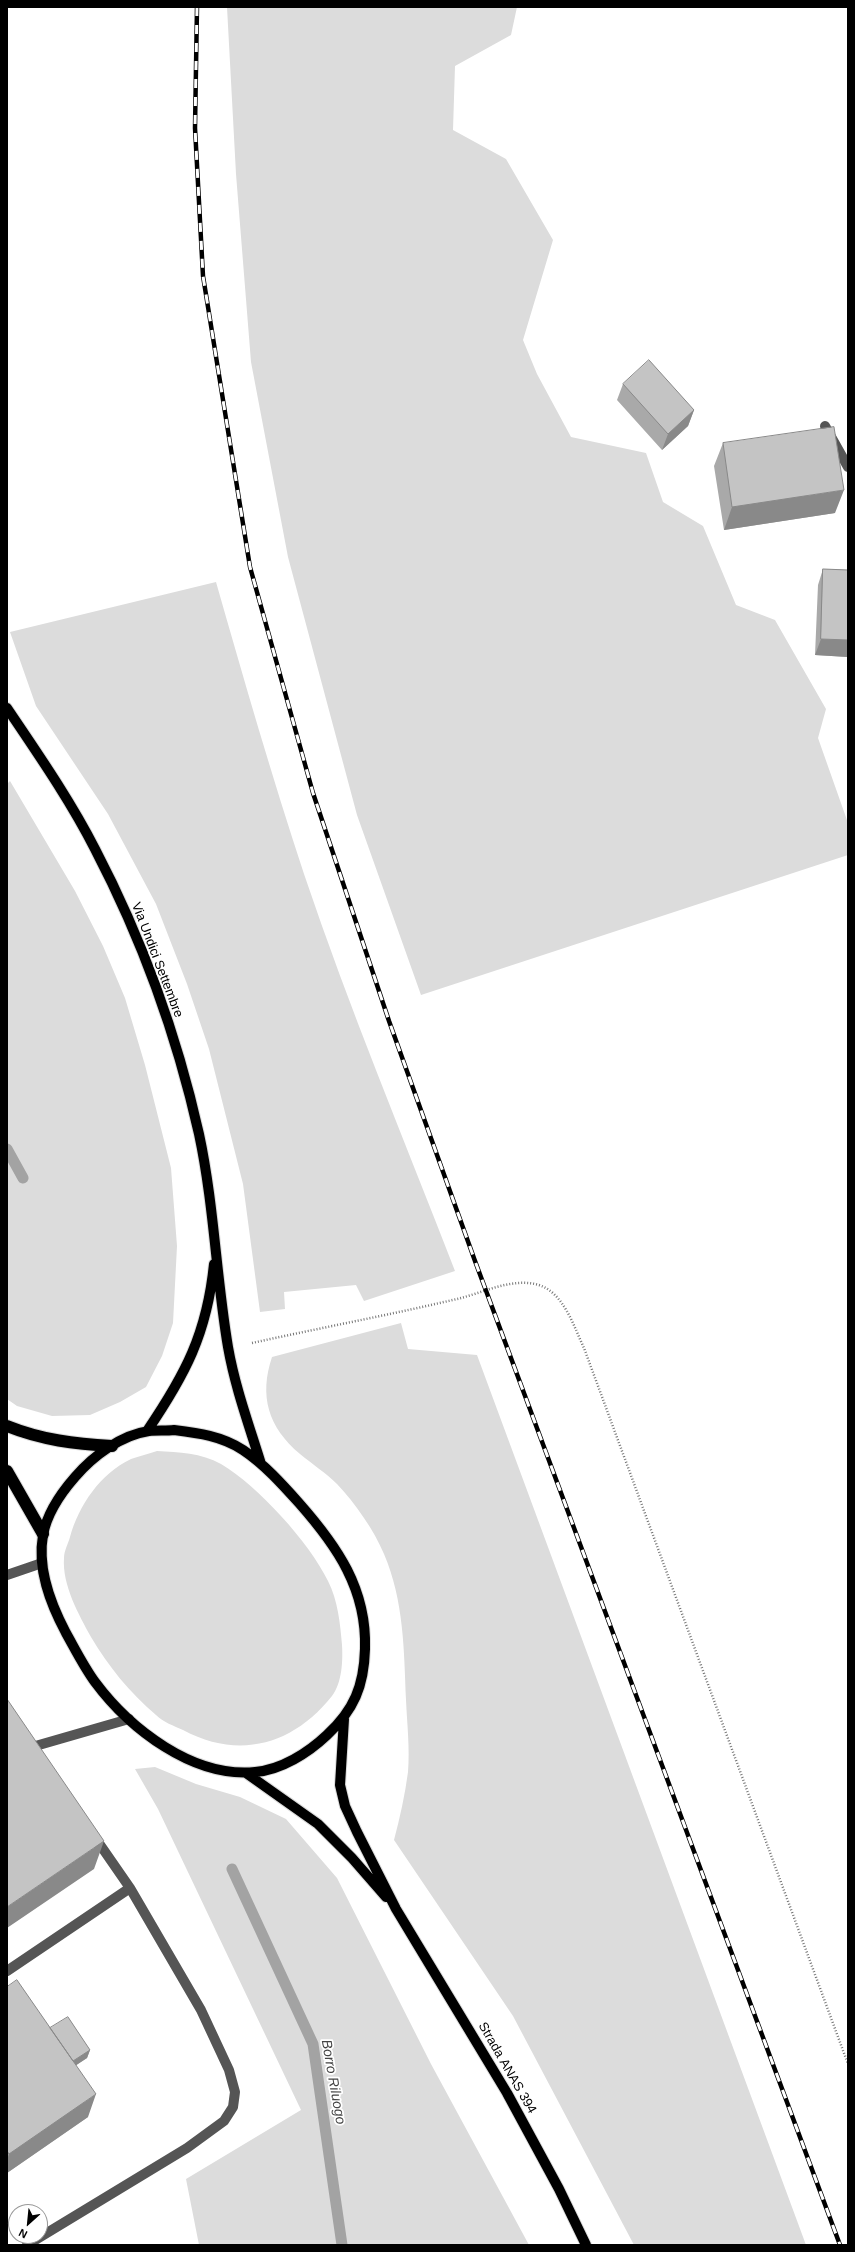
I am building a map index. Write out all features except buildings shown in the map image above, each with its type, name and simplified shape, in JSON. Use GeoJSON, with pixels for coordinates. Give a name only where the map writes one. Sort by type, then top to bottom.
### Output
{"type":"FeatureCollection","features":[{"type":"Feature","properties":{"kind":"highway"},"geometry":{"type":"LineString","coordinates":[[7,1426],[28,1434],[58,1441],[112,1446]]}},
{"type":"Feature","properties":{"kind":"highway"},"geometry":{"type":"LineString","coordinates":[[7,1471],[43,1534]]}},
{"type":"Feature","properties":{"kind":"main road","name":"Via Undici Settembre"},"geometry":{"type":"LineString","coordinates":[[7,708],[49,771],[94,847],[145,958],[172,1033],[197,1128],[207,1176],[228,1348],[240,1396],[261,1464]]}},
{"type":"Feature","properties":{"kind":"main road","name":"Via Undici Settembre"},"geometry":{"type":"LineString","coordinates":[[147,1431],[184,1373],[196,1346],[206,1313],[215,1246]]}},
{"type":"Feature","properties":{"kind":"main road","name":"Strada ANAS 394"},"geometry":{"type":"LineString","coordinates":[[174,1430],[211,1436],[242,1449],[261,1464],[313,1519],[336,1552],[357,1591],[364,1624],[364,1663],[359,1690],[344,1719],[313,1747],[286,1763],[259,1772],[246,1773],[227,1770],[194,1761],[148,1735],[129,1719],[94,1681],[73,1647],[59,1620],[48,1592],[42,1563],[43,1534],[55,1503],[70,1482],[96,1456],[112,1446],[147,1431],[174,1430]]}},
{"type":"Feature","properties":{"kind":"main road","name":"Strada ANAS 394"},"geometry":{"type":"LineString","coordinates":[[344,1719],[340,1785],[345,1806],[396,1909],[507,2093],[559,2189],[586,2245]]}},
{"type":"Feature","properties":{"kind":"main road","name":"Strada ANAS 394"},"geometry":{"type":"LineString","coordinates":[[246,1773],[318,1824],[352,1858],[396,1909]]}},
{"type":"Feature","properties":{"kind":"lane"},"geometry":{"type":"LineString","coordinates":[[825,426],[848,467]]}},
{"type":"Feature","properties":{"kind":"lane"},"geometry":{"type":"LineString","coordinates":[[7,1575],[42,1563]]}},
{"type":"Feature","properties":{"kind":"lane"},"geometry":{"type":"LineString","coordinates":[[32,1747],[129,1719]]}},
{"type":"Feature","properties":{"kind":"lane"},"geometry":{"type":"LineString","coordinates":[[27,2245],[187,2148],[224,2121],[233,2107],[235,2092],[229,2070],[204,2016],[174,1960],[130,1888],[90,1830]]}},
{"type":"Feature","properties":{"kind":"lane"},"geometry":{"type":"LineString","coordinates":[[7,1971],[130,1888]]}},
{"type":"Feature","properties":{"kind":"path"},"geometry":{"type":"LineString","coordinates":[[228,1348],[458,1299],[507,1284],[539,1285],[550,1291],[558,1299],[584,1348],[848,2064]]}},
{"type":"Feature","properties":{"kind":"shaded area"},"geometry":{"type":"Polygon","coordinates":[[[227,7],[517,7],[511,35],[455,66],[453,130],[506,159],[553,240],[523,340],[537,374],[571,437],[646,453],[663,502],[703,526],[736,605],[775,620],[826,709],[818,738],[848,823],[848,855],[421,995],[357,815],[288,557],[251,362],[236,174],[227,7]]]}},
{"type":"Feature","properties":{"kind":"shaded area"},"geometry":{"type":"Polygon","coordinates":[[[216,582],[269,765],[321,924],[358,1024],[455,1271],[364,1301],[356,1285],[284,1292],[285,1309],[260,1312],[243,1184],[209,1049],[187,984],[156,904],[108,814],[36,706],[10,632],[216,582]]]}},
{"type":"Feature","properties":{"kind":"shaded area"},"geometry":{"type":"Polygon","coordinates":[[[10,781],[75,891],[103,946],[125,998],[145,1065],[171,1168],[177,1246],[173,1323],[162,1356],[146,1387],[120,1402],[90,1415],[52,1416],[17,1406],[7,1399],[7,784],[10,781]]]}},
{"type":"Feature","properties":{"kind":"shaded area"},"geometry":{"type":"Polygon","coordinates":[[[401,1323],[408,1349],[477,1355],[806,2245],[634,2245],[513,2016],[394,1840],[408,1772],[409,1754],[402,1626],[396,1590],[391,1572],[375,1536],[364,1517],[351,1500],[337,1484],[300,1454],[280,1433],[269,1410],[266,1385],[272,1357],[401,1323]]]}},
{"type":"Feature","properties":{"kind":"shaded area"},"geometry":{"type":"Polygon","coordinates":[[[157,1451],[206,1457],[221,1464],[251,1486],[296,1533],[328,1581],[338,1612],[342,1645],[342,1665],[338,1685],[332,1696],[317,1713],[300,1726],[282,1736],[264,1743],[244,1745],[224,1744],[204,1739],[162,1720],[137,1698],[112,1669],[91,1637],[72,1599],[66,1579],[64,1558],[74,1525],[85,1502],[100,1482],[120,1465],[131,1459],[157,1451]]]}},
{"type":"Feature","properties":{"kind":"shaded area"},"geometry":{"type":"Polygon","coordinates":[[[155,1767],[196,1784],[240,1797],[286,1819],[337,1878],[431,2064],[529,2245],[199,2245],[186,2179],[301,2110],[158,1809],[135,1769],[155,1767]]]}},
{"type":"Feature","properties":{"kind":"waterway","name":"Borro Riluogo"},"geometry":{"type":"LineString","coordinates":[[7,1149],[23,1178]]}},
{"type":"Feature","properties":{"kind":"waterway","name":"Borro Riluogo"},"geometry":{"type":"LineString","coordinates":[[232,1869],[313,2044],[342,2245]]}},
{"type":"Feature","properties":{"kind":"railway"},"geometry":{"type":"LineString","coordinates":[[197,7],[195,128],[203,276],[250,567],[313,793],[389,1021],[475,1261],[840,2245]]}}]}
